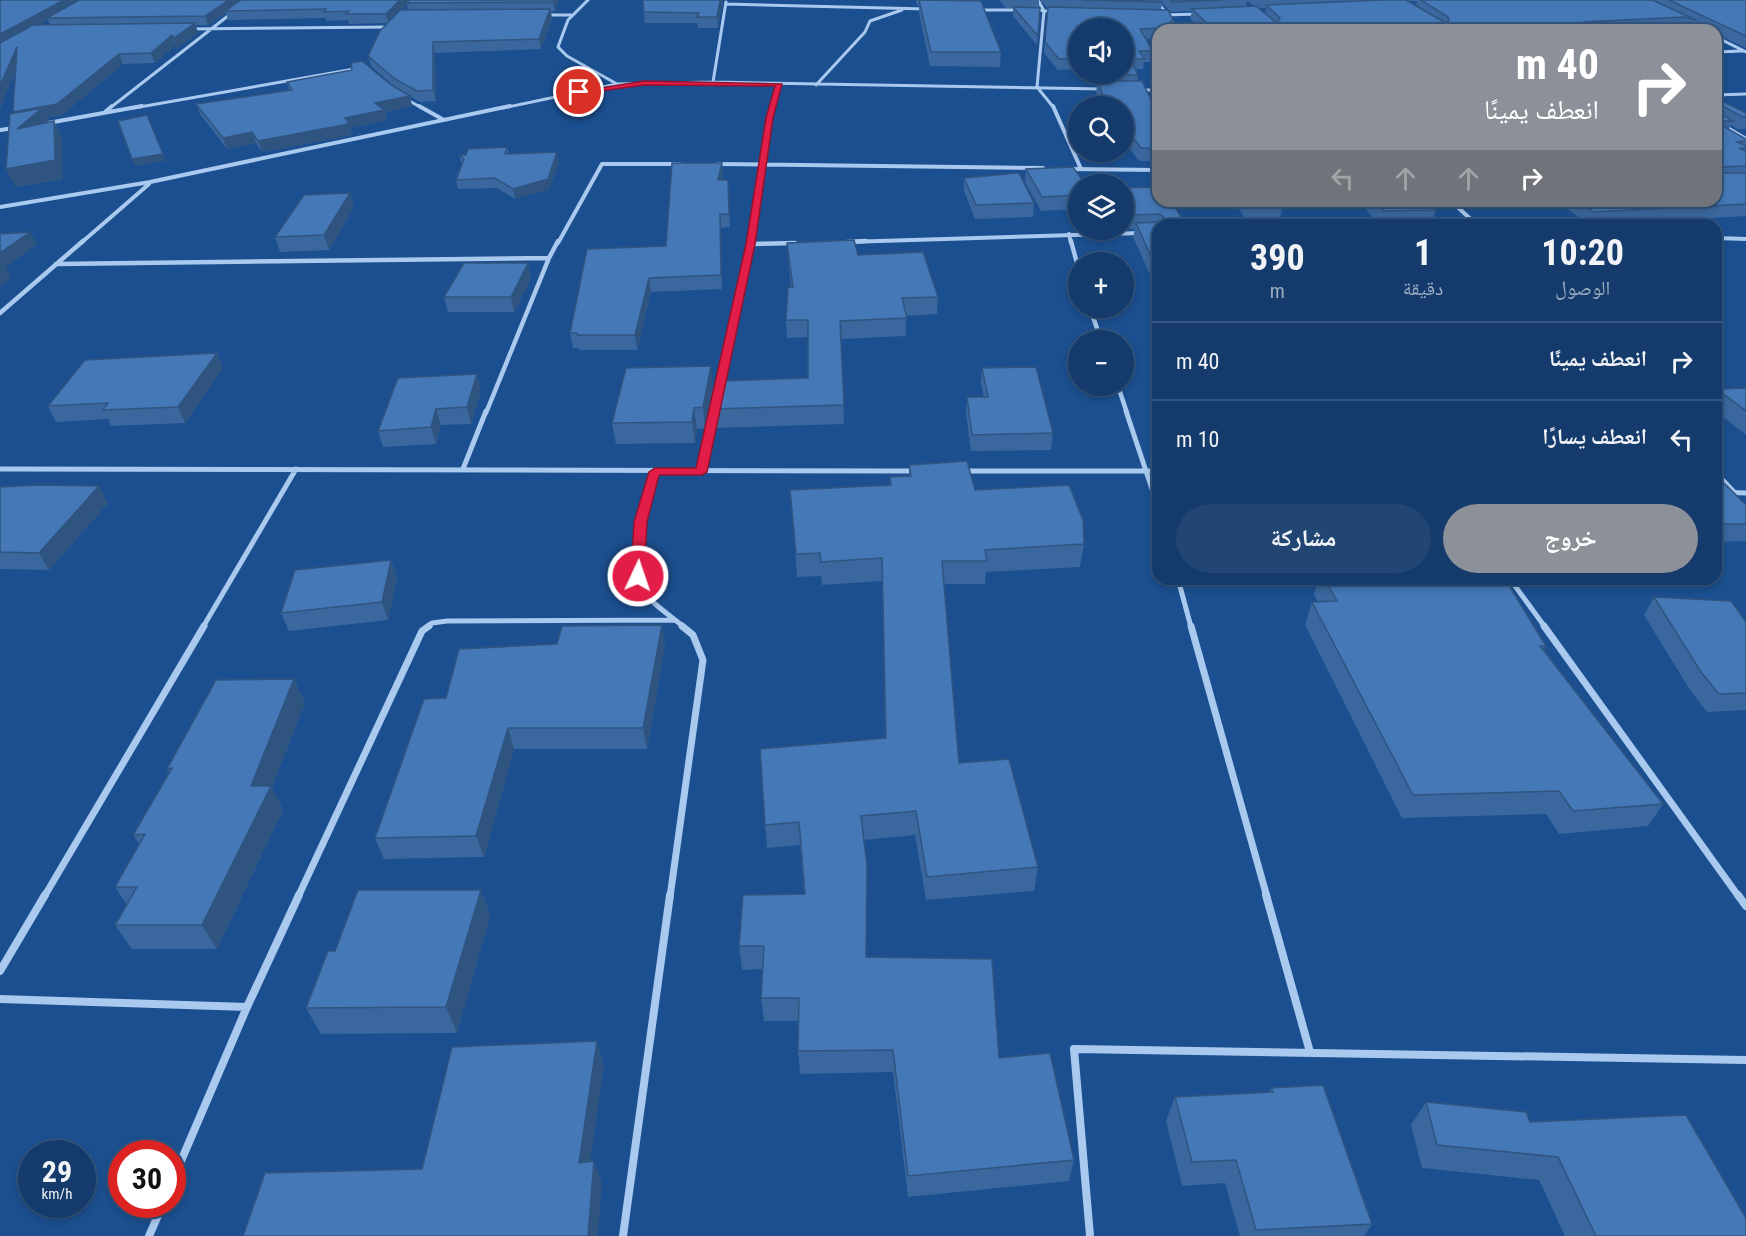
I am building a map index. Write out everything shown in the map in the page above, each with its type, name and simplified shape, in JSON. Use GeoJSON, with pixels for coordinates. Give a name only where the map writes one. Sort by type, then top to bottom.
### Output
{"type":"FeatureCollection","features":[{"type":"Feature","properties":{"kind":"street"},"geometry":{"type":"LineString","coordinates":[[588,0],[571,15],[559,37],[558,47],[567,56],[617,84]]}},
{"type":"Feature","properties":{"kind":"street"},"geometry":{"type":"LineString","coordinates":[[905,0],[908,8]]}},
{"type":"Feature","properties":{"kind":"street"},"geometry":{"type":"LineString","coordinates":[[1038,0],[1044,11],[1037,87],[1057,111],[1081,169]]}},
{"type":"Feature","properties":{"kind":"street"},"geometry":{"type":"LineString","coordinates":[[1155,0],[1169,15],[1173,24]]}},
{"type":"Feature","properties":{"kind":"street"},"geometry":{"type":"LineString","coordinates":[[713,82],[726,2],[931,9]]}},
{"type":"Feature","properties":{"kind":"street"},"geometry":{"type":"LineString","coordinates":[[816,85],[865,32],[870,21],[908,8]]}},
{"type":"Feature","properties":{"kind":"street"},"geometry":{"type":"LineString","coordinates":[[976,9],[1055,11]]}},
{"type":"Feature","properties":{"kind":"street"},"geometry":{"type":"LineString","coordinates":[[101,115],[234,11]]}},
{"type":"Feature","properties":{"kind":"street"},"geometry":{"type":"LineString","coordinates":[[1159,15],[1201,14]]}},
{"type":"Feature","properties":{"kind":"street"},"geometry":{"type":"LineString","coordinates":[[538,15],[571,15]]}},
{"type":"Feature","properties":{"kind":"street"},"geometry":{"type":"LineString","coordinates":[[1679,20],[1687,24]]}},
{"type":"Feature","properties":{"kind":"street"},"geometry":{"type":"LineString","coordinates":[[384,33],[394,22]]}},
{"type":"Feature","properties":{"kind":"street"},"geometry":{"type":"LineString","coordinates":[[186,29],[389,27]]}},
{"type":"Feature","properties":{"kind":"street"},"geometry":{"type":"LineString","coordinates":[[1722,41],[1746,51]]}},
{"type":"Feature","properties":{"kind":"street"},"geometry":{"type":"LineString","coordinates":[[1722,52],[1746,51]]}},
{"type":"Feature","properties":{"kind":"street"},"geometry":{"type":"LineString","coordinates":[[46,123],[366,67]]}},
{"type":"Feature","properties":{"kind":"street"},"geometry":{"type":"LineString","coordinates":[[0,207],[150,183],[617,84],[713,82],[1105,89]]}},
{"type":"Feature","properties":{"kind":"street"},"geometry":{"type":"LineString","coordinates":[[702,472],[750,244],[770,118],[779,84]]}},
{"type":"Feature","properties":{"kind":"street"},"geometry":{"type":"LineString","coordinates":[[1137,90],[1152,90]]}},
{"type":"Feature","properties":{"kind":"street"},"geometry":{"type":"LineString","coordinates":[[396,93],[444,120]]}},
{"type":"Feature","properties":{"kind":"street"},"geometry":{"type":"LineString","coordinates":[[1722,95],[1746,94]]}},
{"type":"Feature","properties":{"kind":"street"},"geometry":{"type":"LineString","coordinates":[[1722,125],[1746,139]]}},
{"type":"Feature","properties":{"kind":"street"},"geometry":{"type":"LineString","coordinates":[[0,130],[16,128]]}},
{"type":"Feature","properties":{"kind":"street"},"geometry":{"type":"LineString","coordinates":[[463,469],[549,258],[602,164],[682,164]]}},
{"type":"Feature","properties":{"kind":"street"},"geometry":{"type":"LineString","coordinates":[[705,164],[1046,168]]}},
{"type":"Feature","properties":{"kind":"street"},"geometry":{"type":"LineString","coordinates":[[1057,169],[1152,170]]}},
{"type":"Feature","properties":{"kind":"street"},"geometry":{"type":"LineString","coordinates":[[0,313],[150,183]]}},
{"type":"Feature","properties":{"kind":"street"},"geometry":{"type":"LineString","coordinates":[[1458,207],[1470,219]]}},
{"type":"Feature","properties":{"kind":"street"},"geometry":{"type":"LineString","coordinates":[[1134,232],[1147,232]]}},
{"type":"Feature","properties":{"kind":"street"},"geometry":{"type":"LineString","coordinates":[[843,242],[1068,234]]}},
{"type":"Feature","properties":{"kind":"street"},"geometry":{"type":"LineString","coordinates":[[1722,238],[1746,239]]}},
{"type":"Feature","properties":{"kind":"street"},"geometry":{"type":"LineString","coordinates":[[750,244],[797,243]]}},
{"type":"Feature","properties":{"kind":"street"},"geometry":{"type":"LineString","coordinates":[[56,264],[549,258]]}},
{"type":"Feature","properties":{"kind":"street"},"geometry":{"type":"LineString","coordinates":[[1122,396],[1152,485]]}},
{"type":"Feature","properties":{"kind":"street"},"geometry":{"type":"LineString","coordinates":[[0,469],[923,471]]}},
{"type":"Feature","properties":{"kind":"street"},"geometry":{"type":"LineString","coordinates":[[0,971],[296,469]]}},
{"type":"Feature","properties":{"kind":"street"},"geometry":{"type":"LineString","coordinates":[[956,471],[1152,470]]}},
{"type":"Feature","properties":{"kind":"street"},"geometry":{"type":"LineString","coordinates":[[623,1236],[703,660],[693,635],[647,596],[638,576],[640,522],[655,472]]}},
{"type":"Feature","properties":{"kind":"street"},"geometry":{"type":"LineString","coordinates":[[1722,479],[1735,493]]}},
{"type":"Feature","properties":{"kind":"street"},"geometry":{"type":"LineString","coordinates":[[1722,492],[1746,493]]}},
{"type":"Feature","properties":{"kind":"street"},"geometry":{"type":"LineString","coordinates":[[1180,585],[1310,1052]]}},
{"type":"Feature","properties":{"kind":"street"},"geometry":{"type":"LineString","coordinates":[[1514,585],[1746,906]]}},
{"type":"Feature","properties":{"kind":"street"},"geometry":{"type":"LineString","coordinates":[[186,1149],[247,1007],[422,631],[432,623],[447,621],[675,620]]}},
{"type":"Feature","properties":{"kind":"street"},"geometry":{"type":"LineString","coordinates":[[0,999],[247,1007]]}},
{"type":"Feature","properties":{"kind":"street"},"geometry":{"type":"LineString","coordinates":[[1090,1236],[1074,1049],[1746,1060]]}},
{"type":"Feature","properties":{"kind":"street"},"geometry":{"type":"LineString","coordinates":[[149,1236],[157,1218]]}},
{"type":"Feature","properties":{"kind":"building"},"geometry":{"type":"Polygon","coordinates":[[[0,0],[64,0],[0,34],[0,0]]]}},
{"type":"Feature","properties":{"kind":"building"},"geometry":{"type":"Polygon","coordinates":[[[79,0],[229,0],[205,16],[47,18],[79,0]]]}},
{"type":"Feature","properties":{"kind":"building"},"geometry":{"type":"Polygon","coordinates":[[[241,0],[400,0],[386,14],[346,14],[349,11],[324,12],[326,9],[225,11],[241,0]]]}},
{"type":"Feature","properties":{"kind":"building"},"geometry":{"type":"Polygon","coordinates":[[[409,0],[554,0],[553,2],[407,3],[409,0]]]}},
{"type":"Feature","properties":{"kind":"building"},"geometry":{"type":"Polygon","coordinates":[[[643,0],[720,0],[717,17],[697,17],[699,13],[644,12],[643,0]]]}},
{"type":"Feature","properties":{"kind":"building"},"geometry":{"type":"Polygon","coordinates":[[[919,0],[981,1],[1001,52],[931,52],[919,0]]]}},
{"type":"Feature","properties":{"kind":"building"},"geometry":{"type":"Polygon","coordinates":[[[1082,0],[1160,0],[1162,2],[1082,0]]]}},
{"type":"Feature","properties":{"kind":"building"},"geometry":{"type":"Polygon","coordinates":[[[1170,0],[1222,0],[1172,2],[1170,0]]]}},
{"type":"Feature","properties":{"kind":"building"},"geometry":{"type":"Polygon","coordinates":[[[1406,0],[1446,23],[1449,21],[1448,17],[1421,0],[1652,0],[1696,20],[1684,17],[1585,22],[1588,24],[1208,24],[1192,9],[1256,6],[1277,23],[1280,18],[1266,5],[1406,0]]]}},
{"type":"Feature","properties":{"kind":"building"},"geometry":{"type":"Polygon","coordinates":[[[1669,0],[1746,0],[1746,36],[1669,0]]]}},
{"type":"Feature","properties":{"kind":"building"},"geometry":{"type":"Polygon","coordinates":[[[1013,7],[1040,8],[1038,36],[1013,7]]]}},
{"type":"Feature","properties":{"kind":"building"},"geometry":{"type":"Polygon","coordinates":[[[1048,7],[1168,10],[1173,20],[1168,24],[1152,24],[1152,28],[1140,29],[1152,51],[1139,51],[1145,59],[1134,59],[1134,18],[1068,18],[1068,59],[1059,59],[1045,42],[1048,7]]]}},
{"type":"Feature","properties":{"kind":"building"},"geometry":{"type":"Polygon","coordinates":[[[550,9],[539,39],[433,42],[433,90],[417,91],[395,79],[368,56],[380,31],[400,10],[550,9]]]}},
{"type":"Feature","properties":{"kind":"building"},"geometry":{"type":"Polygon","coordinates":[[[195,23],[174,38],[172,35],[151,53],[119,54],[57,104],[13,112],[17,47],[0,86],[0,43],[33,25],[195,23]]]}},
{"type":"Feature","properties":{"kind":"building"},"geometry":{"type":"Polygon","coordinates":[[[362,61],[391,85],[410,96],[375,103],[384,110],[345,118],[349,124],[258,141],[252,132],[223,138],[196,104],[292,90],[287,82],[352,70],[351,63],[362,61]]]}},
{"type":"Feature","properties":{"kind":"building"},"geometry":{"type":"Polygon","coordinates":[[[1134,81],[1142,81],[1152,102],[1152,148],[1141,148],[1134,139],[1134,96],[1104,96],[1098,84],[1134,84],[1134,81]]]}},
{"type":"Feature","properties":{"kind":"building"},"geometry":{"type":"Polygon","coordinates":[[[1722,101],[1746,113],[1746,117],[1722,106],[1722,101]]]}},
{"type":"Feature","properties":{"kind":"building"},"geometry":{"type":"Polygon","coordinates":[[[42,108],[17,129],[54,121],[55,160],[6,169],[10,114],[42,108]]]}},
{"type":"Feature","properties":{"kind":"building"},"geometry":{"type":"Polygon","coordinates":[[[1722,114],[1733,121],[1722,121],[1722,114]]]}},
{"type":"Feature","properties":{"kind":"building"},"geometry":{"type":"Polygon","coordinates":[[[147,115],[163,154],[132,159],[118,121],[147,115]]]}},
{"type":"Feature","properties":{"kind":"building"},"geometry":{"type":"Polygon","coordinates":[[[1722,125],[1746,139],[1746,141],[1737,142],[1746,146],[1746,148],[1739,148],[1746,151],[1746,166],[1722,167],[1722,125]]]}},
{"type":"Feature","properties":{"kind":"building"},"geometry":{"type":"Polygon","coordinates":[[[507,147],[505,154],[557,152],[548,179],[513,189],[495,178],[456,180],[464,159],[459,155],[466,155],[468,149],[507,147]]]}},
{"type":"Feature","properties":{"kind":"building"},"geometry":{"type":"Polygon","coordinates":[[[672,163],[722,163],[718,180],[728,180],[729,214],[720,214],[721,275],[649,278],[635,335],[570,333],[587,249],[666,246],[672,163]]]}},
{"type":"Feature","properties":{"kind":"building"},"geometry":{"type":"Polygon","coordinates":[[[1073,167],[1078,174],[1068,174],[1068,196],[1042,197],[1026,169],[1073,167]]]}},
{"type":"Feature","properties":{"kind":"building"},"geometry":{"type":"Polygon","coordinates":[[[1019,173],[1034,203],[976,205],[964,178],[1019,173]]]}},
{"type":"Feature","properties":{"kind":"building"},"geometry":{"type":"Polygon","coordinates":[[[1722,173],[1746,173],[1746,204],[1722,205],[1722,173]]]}},
{"type":"Feature","properties":{"kind":"building"},"geometry":{"type":"Polygon","coordinates":[[[1152,187],[1152,207],[1175,207],[1182,219],[1163,219],[1164,217],[1160,214],[1134,215],[1134,188],[1152,187]]]}},
{"type":"Feature","properties":{"kind":"building"},"geometry":{"type":"Polygon","coordinates":[[[350,193],[324,235],[275,237],[304,195],[350,193]]]}},
{"type":"Feature","properties":{"kind":"building"},"geometry":{"type":"Polygon","coordinates":[[[1380,207],[1433,207],[1436,210],[1384,211],[1380,207]]]}},
{"type":"Feature","properties":{"kind":"building"},"geometry":{"type":"Polygon","coordinates":[[[1588,207],[1689,207],[1594,212],[1588,207]]]}},
{"type":"Feature","properties":{"kind":"building"},"geometry":{"type":"Polygon","coordinates":[[[1152,222],[1152,259],[1136,223],[1152,222]]]}},
{"type":"Feature","properties":{"kind":"building"},"geometry":{"type":"Polygon","coordinates":[[[30,232],[0,253],[0,234],[30,232]]]}},
{"type":"Feature","properties":{"kind":"building"},"geometry":{"type":"Polygon","coordinates":[[[854,240],[858,255],[923,252],[938,297],[902,298],[907,318],[840,321],[844,405],[713,409],[720,381],[808,378],[808,320],[786,320],[788,287],[793,287],[787,243],[854,240]]]}},
{"type":"Feature","properties":{"kind":"building"},"geometry":{"type":"Polygon","coordinates":[[[464,263],[528,263],[511,297],[444,297],[464,263]]]}},
{"type":"Feature","properties":{"kind":"building"},"geometry":{"type":"Polygon","coordinates":[[[217,353],[178,407],[103,410],[108,403],[48,406],[85,360],[217,353]]]}},
{"type":"Feature","properties":{"kind":"building"},"geometry":{"type":"Polygon","coordinates":[[[711,366],[703,407],[694,408],[692,422],[612,423],[626,368],[711,366]]]}},
{"type":"Feature","properties":{"kind":"building"},"geometry":{"type":"Polygon","coordinates":[[[1036,367],[1053,433],[972,435],[967,397],[988,397],[982,368],[1036,367]]]}},
{"type":"Feature","properties":{"kind":"building"},"geometry":{"type":"Polygon","coordinates":[[[477,374],[467,407],[436,409],[431,427],[378,431],[398,378],[477,374]]]}},
{"type":"Feature","properties":{"kind":"building"},"geometry":{"type":"Polygon","coordinates":[[[1746,388],[1746,411],[1722,393],[1722,389],[1746,388]]]}},
{"type":"Feature","properties":{"kind":"building"},"geometry":{"type":"Polygon","coordinates":[[[967,461],[975,490],[1069,485],[1083,520],[1084,544],[985,550],[987,561],[942,561],[959,763],[1009,759],[1038,867],[927,877],[916,811],[861,816],[867,866],[866,957],[992,959],[999,1058],[1050,1053],[1074,1160],[908,1176],[893,1050],[798,1051],[799,998],[761,998],[764,946],[739,946],[743,895],[805,894],[799,822],[765,825],[760,749],[886,738],[882,558],[821,562],[820,553],[796,554],[790,490],[891,485],[890,477],[911,476],[909,465],[967,461]]]}},
{"type":"Feature","properties":{"kind":"building"},"geometry":{"type":"Polygon","coordinates":[[[1722,482],[1746,505],[1746,524],[1722,524],[1722,482]]]}},
{"type":"Feature","properties":{"kind":"building"},"geometry":{"type":"Polygon","coordinates":[[[99,486],[39,553],[0,552],[0,487],[99,486]]]}},
{"type":"Feature","properties":{"kind":"building"},"geometry":{"type":"Polygon","coordinates":[[[391,560],[382,602],[281,613],[295,570],[391,560]]]}},
{"type":"Feature","properties":{"kind":"building"},"geometry":{"type":"Polygon","coordinates":[[[1328,585],[1509,585],[1546,646],[1540,646],[1663,804],[1573,811],[1559,791],[1413,795],[1312,602],[1337,601],[1328,585]]]}},
{"type":"Feature","properties":{"kind":"building"},"geometry":{"type":"Polygon","coordinates":[[[1654,597],[1731,601],[1746,622],[1746,693],[1719,694],[1701,672],[1654,597]]]}},
{"type":"Feature","properties":{"kind":"building"},"geometry":{"type":"Polygon","coordinates":[[[662,625],[643,728],[508,728],[476,836],[375,838],[424,699],[446,698],[459,649],[557,644],[562,626],[662,625]]]}},
{"type":"Feature","properties":{"kind":"building"},"geometry":{"type":"Polygon","coordinates":[[[294,679],[251,786],[271,786],[202,925],[115,925],[137,887],[115,887],[145,834],[133,835],[172,768],[167,769],[216,680],[294,679]]]}},
{"type":"Feature","properties":{"kind":"building"},"geometry":{"type":"Polygon","coordinates":[[[358,890],[481,890],[446,1007],[306,1008],[328,951],[335,951],[358,890]]]}},
{"type":"Feature","properties":{"kind":"building"},"geometry":{"type":"Polygon","coordinates":[[[597,1041],[579,1163],[594,1161],[588,1236],[243,1236],[265,1173],[422,1169],[452,1047],[597,1041]]]}},
{"type":"Feature","properties":{"kind":"building"},"geometry":{"type":"Polygon","coordinates":[[[1323,1085],[1372,1224],[1256,1230],[1236,1160],[1192,1162],[1175,1097],[1273,1092],[1271,1088],[1323,1085]]]}},
{"type":"Feature","properties":{"kind":"building"},"geometry":{"type":"Polygon","coordinates":[[[1426,1102],[1526,1112],[1530,1122],[1686,1115],[1746,1218],[1746,1236],[1596,1236],[1558,1157],[1437,1145],[1426,1102]]]}},
{"type":"Feature","properties":{"kind":"route"},"geometry":{"type":"LineString","coordinates":[[579,92],[617,84],[713,82],[779,84],[770,118],[750,244],[715,400],[702,472],[655,472],[640,522],[638,576]]}}]}
